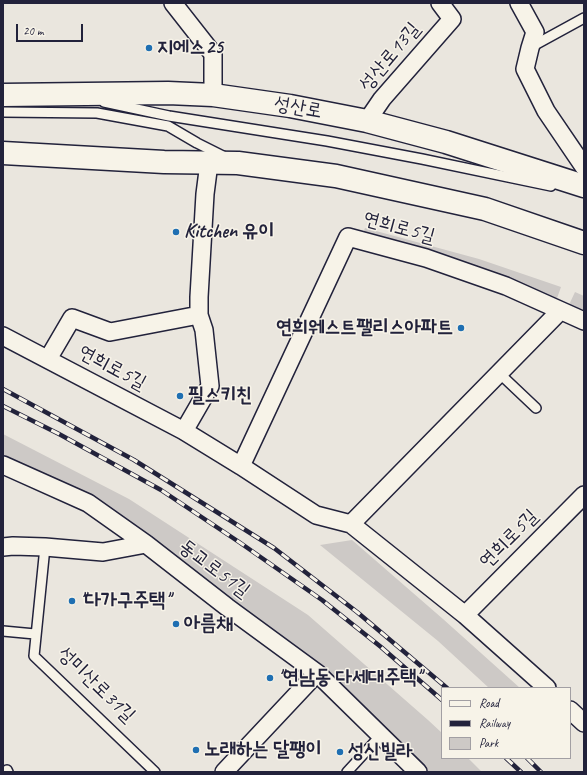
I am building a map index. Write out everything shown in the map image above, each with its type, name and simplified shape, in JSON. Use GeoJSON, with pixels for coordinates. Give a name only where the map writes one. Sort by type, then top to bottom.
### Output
{"type":"FeatureCollection","features":[{"type":"Feature","properties":{"kind":"main road","name":"성산로"},"geometry":{"type":"LineString","coordinates":[[3,95],[168,93],[213,95],[290,106],[367,121],[446,142],[584,186]]}},
{"type":"Feature","properties":{"kind":"main road"},"geometry":{"type":"LineString","coordinates":[[3,153],[164,162],[238,163],[336,176],[485,209],[584,243]]}},
{"type":"Feature","properties":{"kind":"street"},"geometry":{"type":"LineString","coordinates":[[173,3],[212,54],[213,95]]}},
{"type":"Feature","properties":{"kind":"street","name":"성산로13길"},"geometry":{"type":"LineString","coordinates":[[367,121],[382,99],[452,19],[440,3]]}},
{"type":"Feature","properties":{"kind":"street"},"geometry":{"type":"LineString","coordinates":[[520,4],[535,32],[525,69],[546,111],[584,167]]}},
{"type":"Feature","properties":{"kind":"street"},"geometry":{"type":"LineString","coordinates":[[184,431],[210,386],[204,330],[199,315],[205,194],[209,163]]}},
{"type":"Feature","properties":{"kind":"street","name":"연희로5길"},"geometry":{"type":"LineString","coordinates":[[241,466],[348,237],[426,258],[499,283],[584,321]]}},
{"type":"Feature","properties":{"kind":"street"},"geometry":{"type":"LineString","coordinates":[[351,524],[560,311]]}},
{"type":"Feature","properties":{"kind":"street"},"geometry":{"type":"LineString","coordinates":[[48,359],[72,318],[110,332],[199,315]]}},
{"type":"Feature","properties":{"kind":"street","name":"연희로5길"},"geometry":{"type":"LineString","coordinates":[[3,336],[184,431],[316,515],[351,524],[464,615],[545,687]]}},
{"type":"Feature","properties":{"kind":"street","name":"동교로51길"},"geometry":{"type":"LineString","coordinates":[[3,465],[88,503],[146,544],[227,607],[317,673],[418,772]]}},
{"type":"Feature","properties":{"kind":"street","name":"연희로5길"},"geometry":{"type":"LineString","coordinates":[[464,615],[584,495]]}},
{"type":"Feature","properties":{"kind":"street"},"geometry":{"type":"LineString","coordinates":[[3,547],[44,547],[103,552],[146,544]]}},
{"type":"Feature","properties":{"kind":"street"},"geometry":{"type":"LineString","coordinates":[[224,772],[317,673]]}},
{"type":"Feature","properties":{"kind":"street"},"geometry":{"type":"LineString","coordinates":[[571,711],[584,722]]}},
{"type":"Feature","properties":{"kind":"lane"},"geometry":{"type":"LineString","coordinates":[[530,48],[584,18]]}},
{"type":"Feature","properties":{"kind":"lane"},"geometry":{"type":"LineString","coordinates":[[67,94],[169,116],[334,142],[584,192]]}},
{"type":"Feature","properties":{"kind":"lane"},"geometry":{"type":"LineString","coordinates":[[3,112],[97,113],[168,126],[196,143],[238,163]]}},
{"type":"Feature","properties":{"kind":"lane"},"geometry":{"type":"LineString","coordinates":[[499,373],[536,408]]}},
{"type":"Feature","properties":{"kind":"lane","name":"성미산로31길"},"geometry":{"type":"LineString","coordinates":[[44,547],[34,656],[155,772]]}},
{"type":"Feature","properties":{"kind":"lane"},"geometry":{"type":"LineString","coordinates":[[3,631],[35,634]]}},
{"type":"Feature","properties":{"kind":"lane"},"geometry":{"type":"LineString","coordinates":[[346,772],[381,736]]}},
{"type":"Feature","properties":{"kind":"lane"},"geometry":{"type":"LineString","coordinates":[[5,772],[7,770],[8,772]]}},
{"type":"Feature","properties":{"kind":"green space"},"geometry":{"type":"Polygon","coordinates":[[[365,228],[479,259],[561,287],[556,301],[362,236],[365,228]]]}},
{"type":"Feature","properties":{"kind":"green space"},"geometry":{"type":"Polygon","coordinates":[[[575,292],[584,296],[584,314],[568,307],[575,292]]]}},
{"type":"Feature","properties":{"kind":"green space"},"geometry":{"type":"Polygon","coordinates":[[[3,434],[129,499],[308,615],[441,732],[441,759],[469,759],[482,772],[418,772],[220,597],[3,457],[3,434]]]}},
{"type":"Feature","properties":{"kind":"green space"},"geometry":{"type":"Polygon","coordinates":[[[352,540],[519,687],[488,687],[438,641],[320,545],[352,540]]]}},
{"type":"Feature","properties":{"kind":"railway"},"geometry":{"type":"LineString","coordinates":[[3,389],[134,460],[274,548],[357,612],[446,687]]}},
{"type":"Feature","properties":{"kind":"railway"},"geometry":{"type":"LineString","coordinates":[[3,406],[59,434],[161,490],[239,542],[322,600],[381,647],[441,699]]}},
{"type":"Feature","properties":{"kind":"railway"},"geometry":{"type":"LineString","coordinates":[[507,759],[521,772]]}},
{"type":"Feature","properties":{"kind":"railway"},"geometry":{"type":"LineString","coordinates":[[528,759],[541,772]]}},
{"type":"Feature","properties":{"kind":"place","name":"지에스25"},"geometry":{"type":"Point","coordinates":[149,48]}},
{"type":"Feature","properties":{"kind":"place","name":"Kitchen 유이"},"geometry":{"type":"Point","coordinates":[176,232]}},
{"type":"Feature","properties":{"kind":"place","name":"연희웨스트팰리스아파트"},"geometry":{"type":"Point","coordinates":[461,328]}},
{"type":"Feature","properties":{"kind":"place","name":"필스키친"},"geometry":{"type":"Point","coordinates":[180,396]}},
{"type":"Feature","properties":{"kind":"place","name":"\"다가구주택\""},"geometry":{"type":"Point","coordinates":[72,601]}},
{"type":"Feature","properties":{"kind":"place","name":"아름채"},"geometry":{"type":"Point","coordinates":[176,624]}},
{"type":"Feature","properties":{"kind":"place","name":"\"연남동 다세대주택\""},"geometry":{"type":"Point","coordinates":[270,678]}},
{"type":"Feature","properties":{"kind":"place","name":"노래하는 달팽이"},"geometry":{"type":"Point","coordinates":[196,750]}},
{"type":"Feature","properties":{"kind":"place","name":"성신빌라"},"geometry":{"type":"Point","coordinates":[340,752]}}]}
